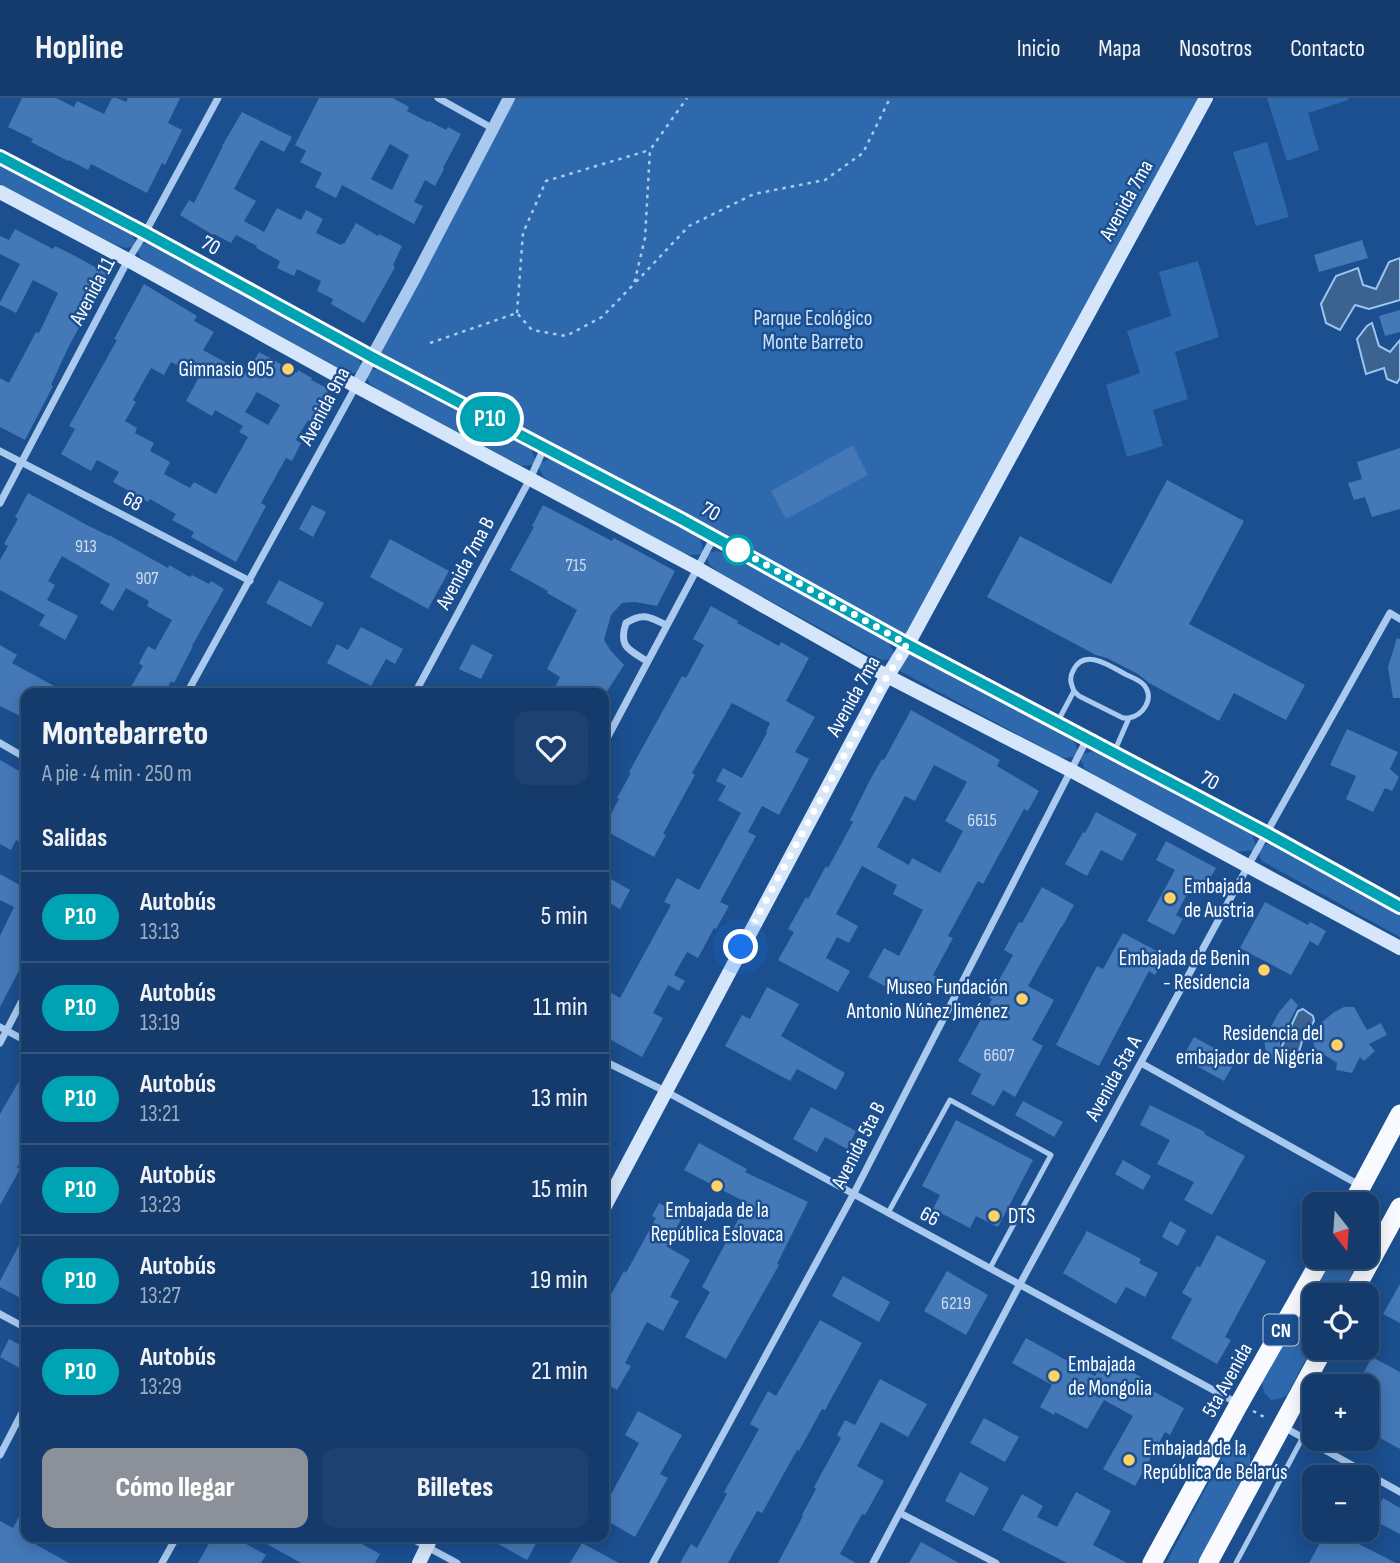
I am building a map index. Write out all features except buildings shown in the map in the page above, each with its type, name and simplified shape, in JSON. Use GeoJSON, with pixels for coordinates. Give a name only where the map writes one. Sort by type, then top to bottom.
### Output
{"type":"FeatureCollection","features":[{"type":"Feature","properties":{"kind":"highway"},"geometry":{"type":"LineString","coordinates":[[1359,1192],[1400,1114]]}},
{"type":"Feature","properties":{"kind":"highway"},"geometry":{"type":"LineString","coordinates":[[1359,1283],[1400,1208]]}},
{"type":"Feature","properties":{"kind":"highway","name":"5ta Avenida"},"geometry":{"type":"LineString","coordinates":[[1152,1563],[1316,1269]]}},
{"type":"Feature","properties":{"kind":"highway","name":"CN"},"geometry":{"type":"LineString","coordinates":[[1208,1563],[1317,1360]]}},
{"type":"Feature","properties":{"kind":"main road","name":"Avenida 7ma"},"geometry":{"type":"LineString","coordinates":[[609,1198],[887,676],[944,578],[1206,98]]}},
{"type":"Feature","properties":{"kind":"main road","name":"70"},"geometry":{"type":"LineString","coordinates":[[0,157],[1400,906]]}},
{"type":"Feature","properties":{"kind":"main road"},"geometry":{"type":"LineString","coordinates":[[0,192],[696,568],[887,676],[1072,771],[1400,948]]}},
{"type":"Feature","properties":{"kind":"main road"},"geometry":{"type":"LineString","coordinates":[[419,1563],[429,1542]]}},
{"type":"Feature","properties":{"kind":"street","name":"Avenida 11"},"geometry":{"type":"LineString","coordinates":[[0,503],[128,260],[218,98]]}},
{"type":"Feature","properties":{"kind":"street"},"geometry":{"type":"LineString","coordinates":[[438,98],[492,128]]}},
{"type":"Feature","properties":{"kind":"street","name":"Avenida 9na"},"geometry":{"type":"LineString","coordinates":[[190,688],[415,278],[509,98]]}},
{"type":"Feature","properties":{"kind":"street","name":"Avenida 7ma B"},"geometry":{"type":"LineString","coordinates":[[418,688],[544,448]]}},
{"type":"Feature","properties":{"kind":"street","name":"68"},"geometry":{"type":"LineString","coordinates":[[0,450],[250,581]]}},
{"type":"Feature","properties":{"kind":"street"},"geometry":{"type":"LineString","coordinates":[[609,735],[714,537]]}},
{"type":"Feature","properties":{"kind":"street","name":"Avenida 5ta A"},"geometry":{"type":"LineString","coordinates":[[873,1563],[1020,1284],[1266,833],[1390,613],[1400,619]]}},
{"type":"Feature","properties":{"kind":"street"},"geometry":{"type":"LineString","coordinates":[[648,661],[627,648],[623,640],[626,623],[633,618],[648,616],[666,625]]}},
{"type":"Feature","properties":{"kind":"street","name":"Avenida 5ta B"},"geometry":{"type":"LineString","coordinates":[[653,1563],[852,1195],[1087,739]]}},
{"type":"Feature","properties":{"kind":"street"},"geometry":{"type":"LineString","coordinates":[[0,743],[21,755]]}},
{"type":"Feature","properties":{"kind":"street"},"geometry":{"type":"LineString","coordinates":[[0,1043],[3,1029],[21,1001]]}},
{"type":"Feature","properties":{"kind":"street"},"geometry":{"type":"LineString","coordinates":[[3,1029],[21,1038]]}},
{"type":"Feature","properties":{"kind":"street","name":"66"},"geometry":{"type":"LineString","coordinates":[[609,1063],[665,1091],[1239,1404]]}},
{"type":"Feature","properties":{"kind":"street"},"geometry":{"type":"LineString","coordinates":[[1141,1063],[1362,1187]]}},
{"type":"Feature","properties":{"kind":"street"},"geometry":{"type":"LineString","coordinates":[[0,1314],[21,1325]]}},
{"type":"Feature","properties":{"kind":"street"},"geometry":{"type":"LineString","coordinates":[[0,1455],[21,1415]]}},
{"type":"Feature","properties":{"kind":"street"},"geometry":{"type":"LineString","coordinates":[[1282,1425],[1302,1436]]}},
{"type":"Feature","properties":{"kind":"street"},"geometry":{"type":"LineString","coordinates":[[1328,1451],[1400,1492]]}},
{"type":"Feature","properties":{"kind":"street"},"geometry":{"type":"LineString","coordinates":[[900,1513],[996,1563]]}},
{"type":"Feature","properties":{"kind":"street"},"geometry":{"type":"LineString","coordinates":[[162,1563],[174,1542]]}},
{"type":"Feature","properties":{"kind":"street"},"geometry":{"type":"LineString","coordinates":[[429,1542],[457,1563]]}},
{"type":"Feature","properties":{"kind":"lane"},"geometry":{"type":"LineString","coordinates":[[1087,659],[1100,661],[1142,683],[1148,695],[1146,708],[1129,718],[1123,718],[1079,696],[1074,691],[1070,678],[1075,666],[1087,659]]}},
{"type":"Feature","properties":{"kind":"lane"},"geometry":{"type":"LineString","coordinates":[[1057,723],[1074,691]]}},
{"type":"Feature","properties":{"kind":"lane"},"geometry":{"type":"LineString","coordinates":[[1114,753],[1129,718]]}},
{"type":"Feature","properties":{"kind":"lane"},"geometry":{"type":"LineString","coordinates":[[888,1213],[950,1100],[1051,1155],[990,1268]]}},
{"type":"Feature","properties":{"kind":"lane"},"geometry":{"type":"LineString","coordinates":[[1236,1563],[1302,1439]]}},
{"type":"Feature","properties":{"kind":"path"},"geometry":{"type":"LineString","coordinates":[[634,284],[645,237],[650,150],[687,98]]}},
{"type":"Feature","properties":{"kind":"path"},"geometry":{"type":"LineString","coordinates":[[650,150],[546,181],[523,233],[517,313],[532,330],[566,336],[602,317],[690,226],[754,194],[825,180],[863,153],[890,98]]}},
{"type":"Feature","properties":{"kind":"path"},"geometry":{"type":"LineString","coordinates":[[430,343],[517,313]]}},
{"type":"Feature","properties":{"kind":"path"},"geometry":{"type":"LineString","coordinates":[[1239,1404],[1282,1425]]}},
{"type":"Feature","properties":{"kind":"green space","name":"Parque Ecológico Monte Barreto"},"geometry":{"type":"Polygon","coordinates":[[[509,98],[1206,98],[907,644],[372,357],[509,98]]]}},
{"type":"Feature","properties":{"kind":"green space"},"geometry":{"type":"Polygon","coordinates":[[[1267,98],[1348,100],[1308,113],[1319,150],[1287,161],[1267,98]]]}},
{"type":"Feature","properties":{"kind":"green space"},"geometry":{"type":"Polygon","coordinates":[[[1267,142],[1289,217],[1256,226],[1233,152],[1267,142]]]}},
{"type":"Feature","properties":{"kind":"green space"},"geometry":{"type":"Polygon","coordinates":[[[0,165],[132,234],[137,246],[146,243],[156,246],[357,355],[364,372],[377,369],[387,372],[531,449],[537,464],[522,466],[380,391],[370,384],[364,373],[348,373],[149,264],[140,257],[136,246],[125,248],[116,245],[0,184],[0,165]]]}},
{"type":"Feature","properties":{"kind":"green space"},"geometry":{"type":"Polygon","coordinates":[[[1198,261],[1219,337],[1175,352],[1188,399],[1153,410],[1163,446],[1127,457],[1106,385],[1140,373],[1127,331],[1171,316],[1159,272],[1198,261]]]}},
{"type":"Feature","properties":{"kind":"green space"},"geometry":{"type":"Polygon","coordinates":[[[550,459],[564,463],[689,531],[700,539],[704,554],[690,555],[680,552],[554,485],[543,476],[537,464],[550,459]]]}},
{"type":"Feature","properties":{"kind":"green space"},"geometry":{"type":"Polygon","coordinates":[[[717,551],[733,555],[885,639],[897,659],[878,660],[720,573],[710,565],[704,554],[717,551]]]}},
{"type":"Feature","properties":{"kind":"green space"},"geometry":{"type":"Polygon","coordinates":[[[907,654],[924,659],[1068,735],[1075,743],[1079,755],[1094,751],[1106,756],[1243,828],[1252,834],[1257,849],[1267,844],[1279,846],[1400,914],[1400,937],[1262,861],[1257,850],[1235,852],[1085,769],[1079,756],[1060,757],[900,671],[897,659],[907,654]]]}},
{"type":"Feature","properties":{"kind":"green space"},"geometry":{"type":"Polygon","coordinates":[[[1323,1269],[1355,1269],[1347,1283],[1315,1283],[1323,1269]]]}},
{"type":"Feature","properties":{"kind":"green space"},"geometry":{"type":"Polygon","coordinates":[[[1302,1307],[1302,1360],[1306,1360],[1287,1395],[1271,1400],[1264,1392],[1262,1382],[1302,1307]]]}},
{"type":"Feature","properties":{"kind":"green space"},"geometry":{"type":"Polygon","coordinates":[[[1245,1448],[1250,1455],[1250,1465],[1197,1563],[1166,1563],[1225,1452],[1245,1448]]]}},
{"type":"Feature","properties":{"kind":"shaded area"},"geometry":{"type":"Polygon","coordinates":[[[1400,258],[1400,300],[1369,309],[1355,305],[1340,330],[1326,323],[1321,304],[1336,276],[1358,268],[1363,285],[1376,289],[1389,262],[1400,258]]]}},
{"type":"Feature","properties":{"kind":"shaded area"},"geometry":{"type":"Polygon","coordinates":[[[1372,323],[1379,346],[1390,352],[1400,340],[1400,378],[1397,383],[1387,379],[1384,368],[1366,374],[1357,339],[1372,323]]]}},
{"type":"Feature","properties":{"kind":"shaded area"},"geometry":{"type":"Polygon","coordinates":[[[1303,1009],[1313,1016],[1314,1021],[1303,1038],[1298,1055],[1292,1059],[1281,1048],[1298,1011],[1303,1009]]]}},
{"type":"Feature","properties":{"kind":"bus line","name":"P10"},"geometry":{"type":"LineString","coordinates":[[0,157],[736,548],[907,644],[1266,833],[1400,907]]}},
{"type":"Feature","properties":{"kind":"place","name":"Gimnasio 905"},"geometry":{"type":"Point","coordinates":[288,369]}},
{"type":"Feature","properties":{"kind":"place","name":"Embajada de Austria"},"geometry":{"type":"Point","coordinates":[1170,898]}},
{"type":"Feature","properties":{"kind":"place","name":"Embajada de Benin - Residencia"},"geometry":{"type":"Point","coordinates":[1264,970]}},
{"type":"Feature","properties":{"kind":"place","name":"Museo Fundación Antonio Núñez Jiménez"},"geometry":{"type":"Point","coordinates":[1022,999]}},
{"type":"Feature","properties":{"kind":"place","name":"Residencia del embajador de Nigeria"},"geometry":{"type":"Point","coordinates":[1337,1045]}},
{"type":"Feature","properties":{"kind":"place","name":"Embajada de la República Eslovaca"},"geometry":{"type":"Point","coordinates":[717,1186]}},
{"type":"Feature","properties":{"kind":"place","name":"DTS"},"geometry":{"type":"Point","coordinates":[994,1216]}},
{"type":"Feature","properties":{"kind":"place","name":"Embajada de Mongolia"},"geometry":{"type":"Point","coordinates":[1054,1376]}},
{"type":"Feature","properties":{"kind":"place","name":"Embajada de la República de Belarús"},"geometry":{"type":"Point","coordinates":[1129,1460]}},
{"type":"Feature","properties":{"kind":"route"},"geometry":{"type":"LineString","coordinates":[[738,550],[736,548],[907,644],[882,685],[741,947]]}}]}
